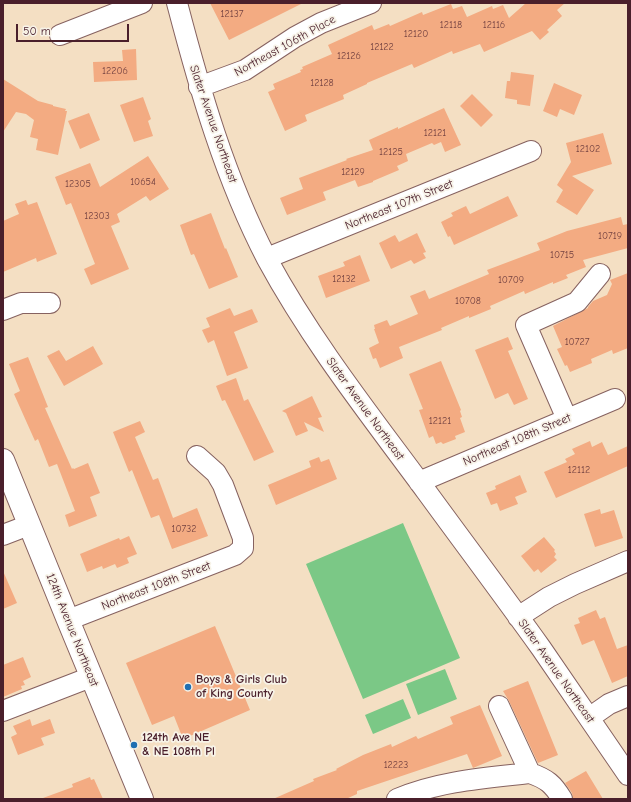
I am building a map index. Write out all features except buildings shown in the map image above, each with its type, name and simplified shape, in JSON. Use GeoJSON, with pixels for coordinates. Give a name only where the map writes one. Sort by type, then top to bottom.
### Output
{"type":"FeatureCollection","features":[{"type":"Feature","properties":{"kind":"main road","name":"124th Avenue Northeast"},"geometry":{"type":"LineString","coordinates":[[3,460],[142,799]]}},
{"type":"Feature","properties":{"kind":"street"},"geometry":{"type":"LineString","coordinates":[[60,35],[142,3]]}},
{"type":"Feature","properties":{"kind":"street","name":"Slater Avenue Northeast"},"geometry":{"type":"LineString","coordinates":[[177,3],[212,130],[238,196],[267,258],[327,357],[518,617],[628,775]]}},
{"type":"Feature","properties":{"kind":"street","name":"Northeast 106th Place"},"geometry":{"type":"LineString","coordinates":[[199,87],[245,70],[295,37],[321,23],[371,3]]}},
{"type":"Feature","properties":{"kind":"street","name":"Northeast 107th Street"},"geometry":{"type":"LineString","coordinates":[[267,258],[531,151]]}},
{"type":"Feature","properties":{"kind":"street"},"geometry":{"type":"LineString","coordinates":[[566,419],[526,325],[576,302],[600,274]]}},
{"type":"Feature","properties":{"kind":"street"},"geometry":{"type":"LineString","coordinates":[[3,310],[21,303],[50,303]]}},
{"type":"Feature","properties":{"kind":"street","name":"Northeast 108th Street"},"geometry":{"type":"LineString","coordinates":[[419,482],[615,399]]}},
{"type":"Feature","properties":{"kind":"street","name":"Northeast 108th Street"},"geometry":{"type":"LineString","coordinates":[[68,620],[235,555],[243,548],[243,538],[216,473],[197,456]]}},
{"type":"Feature","properties":{"kind":"street"},"geometry":{"type":"LineString","coordinates":[[3,535],[29,525]]}},
{"type":"Feature","properties":{"kind":"street"},"geometry":{"type":"LineString","coordinates":[[518,617],[549,597],[628,561]]}},
{"type":"Feature","properties":{"kind":"street"},"geometry":{"type":"LineString","coordinates":[[3,711],[91,677]]}},
{"type":"Feature","properties":{"kind":"street"},"geometry":{"type":"LineString","coordinates":[[589,718],[609,704],[628,696]]}},
{"type":"Feature","properties":{"kind":"street"},"geometry":{"type":"LineString","coordinates":[[499,706],[530,773]]}},
{"type":"Feature","properties":{"kind":"street"},"geometry":{"type":"LineString","coordinates":[[397,799],[436,786],[467,780],[530,773],[543,778],[555,786],[562,799]]}},
{"type":"Feature","properties":{"kind":"green space"},"geometry":{"type":"Polygon","coordinates":[[[403,523],[460,658],[363,699],[306,564],[403,523]]]}},
{"type":"Feature","properties":{"kind":"green space"},"geometry":{"type":"Polygon","coordinates":[[[445,669],[457,699],[418,715],[406,684],[445,669]]]}},
{"type":"Feature","properties":{"kind":"green space"},"geometry":{"type":"Polygon","coordinates":[[[403,699],[411,718],[373,734],[365,715],[403,699]]]}},
{"type":"Feature","properties":{"kind":"place","name":"Boys & Girls Club of King County"},"geometry":{"type":"Point","coordinates":[188,687]}},
{"type":"Feature","properties":{"kind":"place","name":"124th Ave NE & NE 108th Pl"},"geometry":{"type":"Point","coordinates":[134,745]}}]}
